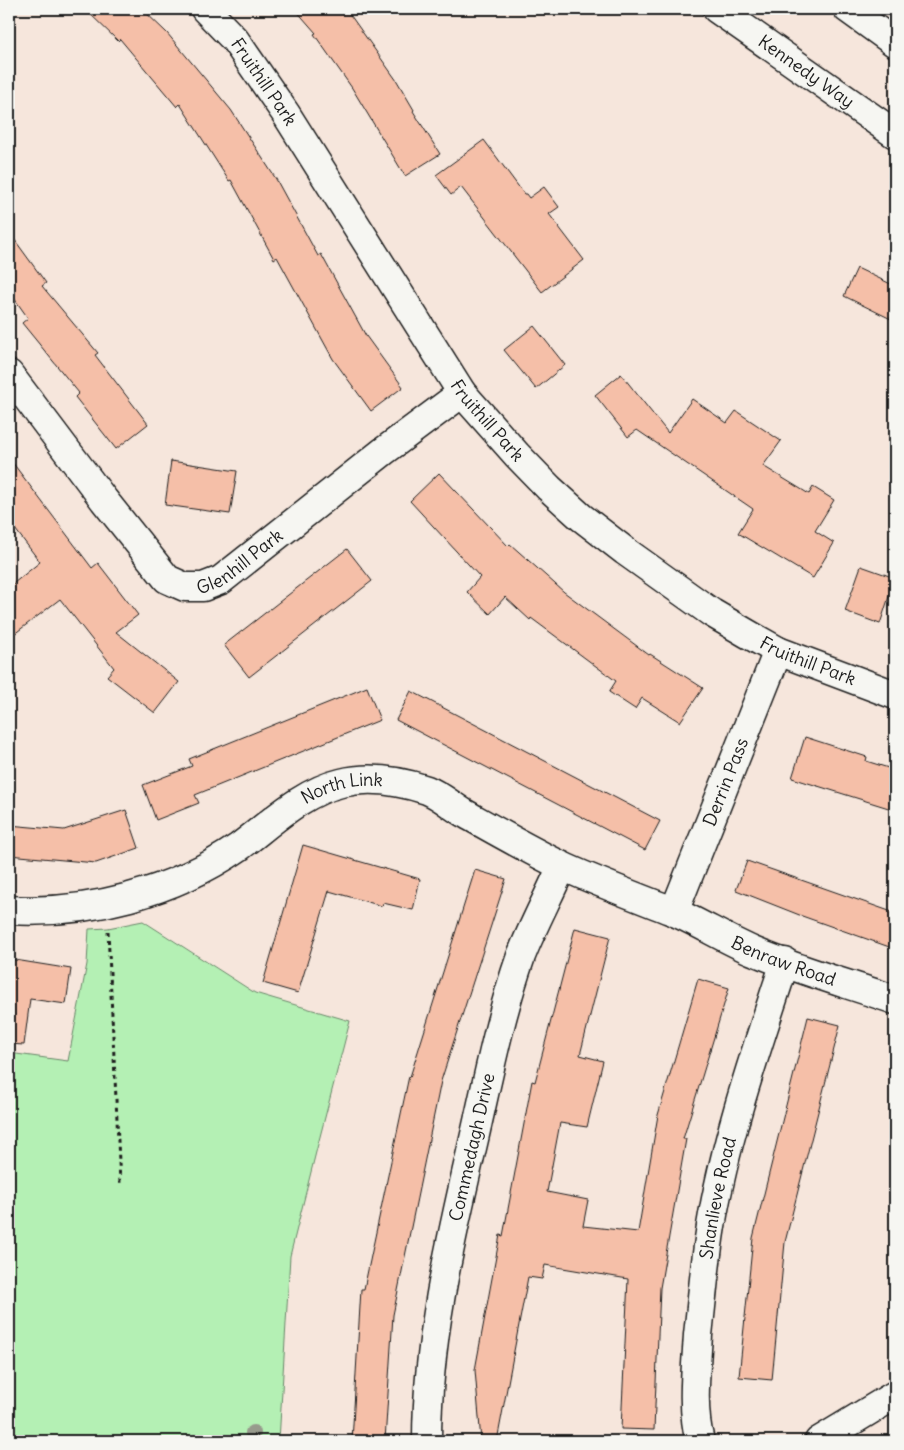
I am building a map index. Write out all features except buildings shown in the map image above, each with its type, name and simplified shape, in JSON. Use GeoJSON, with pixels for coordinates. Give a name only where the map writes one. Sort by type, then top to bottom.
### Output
{"type":"FeatureCollection","features":[{"type":"Feature","properties":{"kind":"main road","name":"Fruithill Park"},"geometry":{"type":"LineString","coordinates":[[205,9],[235,40],[286,114],[462,392],[517,455],[581,517],[712,613],[778,651],[895,695]]}},
{"type":"Feature","properties":{"kind":"main road","name":"Kennedy Way"},"geometry":{"type":"LineString","coordinates":[[717,9],[895,134]]}},
{"type":"Feature","properties":{"kind":"main road"},"geometry":{"type":"LineString","coordinates":[[848,9],[895,43]]}},
{"type":"Feature","properties":{"kind":"main road","name":"Glenhill Park"},"geometry":{"type":"LineString","coordinates":[[9,374],[104,500],[167,579],[185,587],[203,587],[220,580],[462,392]]}},
{"type":"Feature","properties":{"kind":"main road","name":"Derrin Pass"},"geometry":{"type":"LineString","coordinates":[[674,912],[778,651]]}},
{"type":"Feature","properties":{"kind":"main road","name":"North Link"},"geometry":{"type":"LineString","coordinates":[[9,910],[83,908],[171,882],[205,867],[238,847],[280,815],[312,795],[340,783],[368,779],[397,782],[430,791],[465,813],[562,866],[674,912]]}},
{"type":"Feature","properties":{"kind":"main road","name":"Commedagh Drive"},"geometry":{"type":"LineString","coordinates":[[427,1441],[427,1401],[436,1324],[447,1257],[498,1034],[522,955],[562,866]]}},
{"type":"Feature","properties":{"kind":"main road","name":"Benraw Road"},"geometry":{"type":"LineString","coordinates":[[674,912],[753,950],[895,1000]]}},
{"type":"Feature","properties":{"kind":"main road","name":"Shanlieve Road"},"geometry":{"type":"LineString","coordinates":[[700,1441],[696,1429],[696,1370],[702,1294],[712,1224],[729,1147],[747,1080],[785,962]]}},
{"type":"Feature","properties":{"kind":"main road"},"geometry":{"type":"LineString","coordinates":[[819,1441],[895,1395]]}},
{"type":"Feature","properties":{"kind":"path"},"geometry":{"type":"LineString","coordinates":[[106,902],[120,1183]]}},
{"type":"Feature","properties":{"kind":"green space"},"geometry":{"type":"Polygon","coordinates":[[[143,921],[255,993],[350,1021],[290,1256],[279,1441],[9,1441],[9,1053],[68,1061],[87,964],[89,929],[108,928],[143,921]]]}}]}
